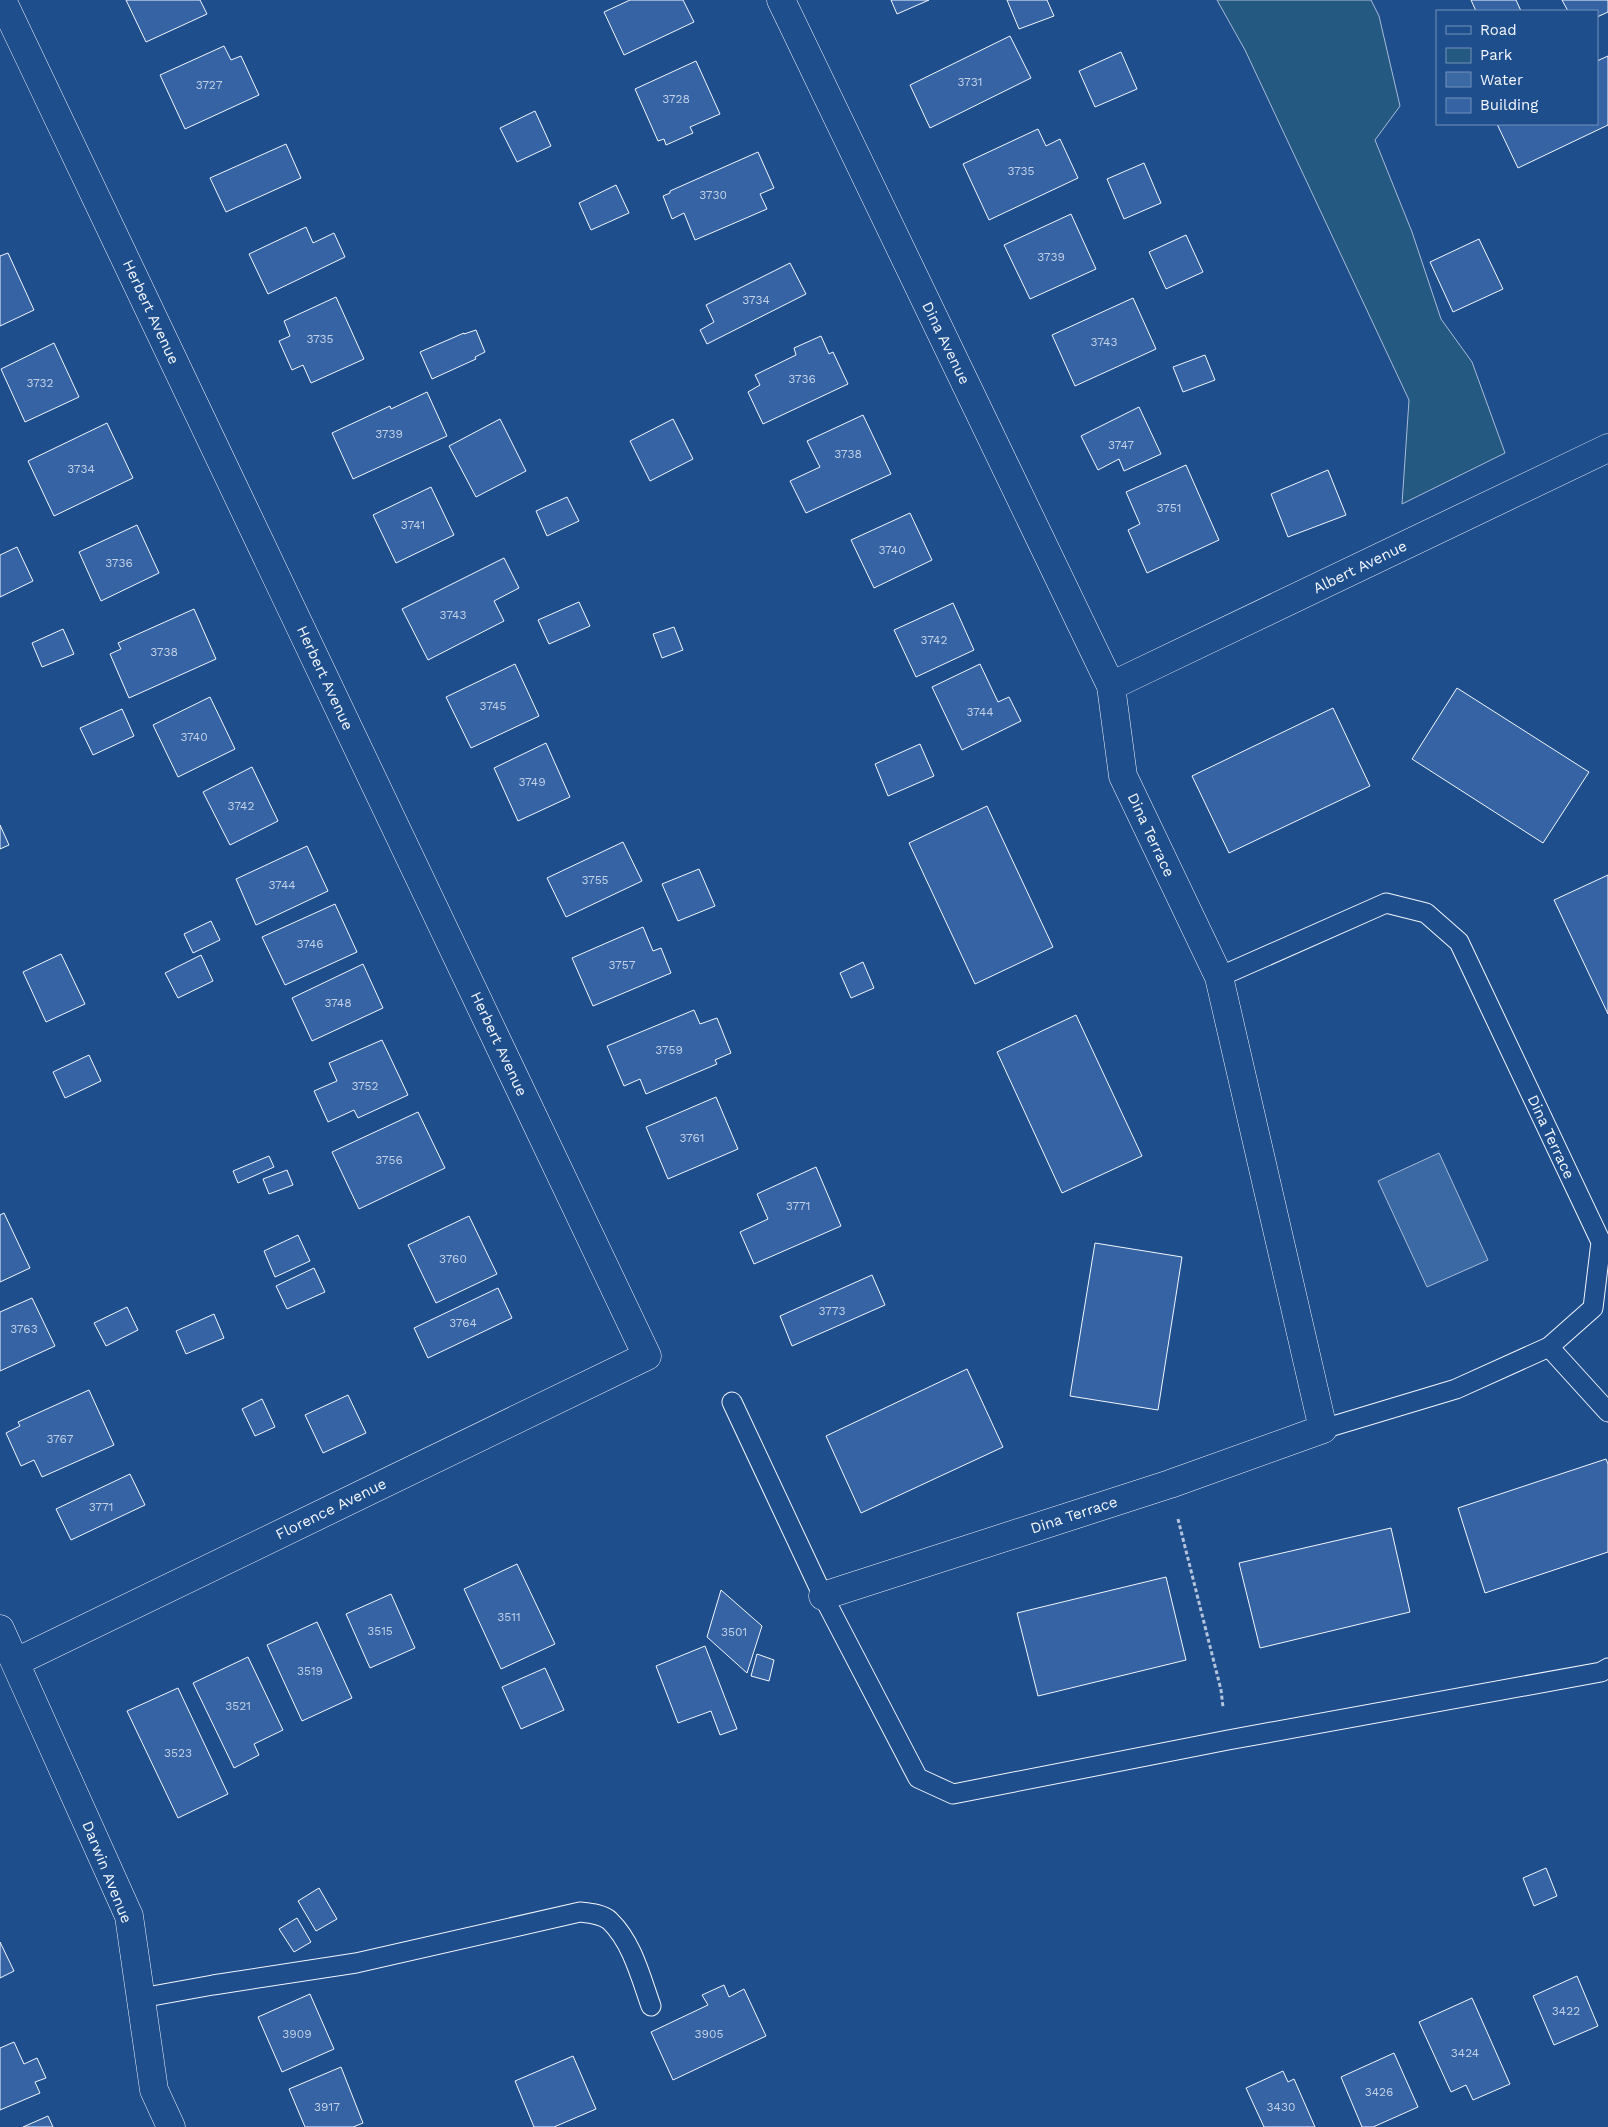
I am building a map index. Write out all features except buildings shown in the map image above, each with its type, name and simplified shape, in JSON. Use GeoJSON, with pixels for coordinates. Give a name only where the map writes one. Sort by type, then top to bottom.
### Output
{"type":"FeatureCollection","features":[{"type":"Feature","properties":{"kind":"street","name":"Herbert Avenue"},"geometry":{"type":"LineString","coordinates":[[2,0],[647,1356]]}},
{"type":"Feature","properties":{"kind":"street","name":"Dina Avenue"},"geometry":{"type":"LineString","coordinates":[[781,0],[1111,686]]}},
{"type":"Feature","properties":{"kind":"street","name":"Albert Avenue"},"geometry":{"type":"LineString","coordinates":[[1111,686],[1608,448]]}},
{"type":"Feature","properties":{"kind":"street","name":"Dina Terrace"},"geometry":{"type":"LineString","coordinates":[[823,1596],[1170,1484],[1323,1429],[1219,977],[1123,776],[1111,686]]}},
{"type":"Feature","properties":{"kind":"street","name":"Florence Avenue"},"geometry":{"type":"LineString","coordinates":[[16,1662],[647,1356]]}},
{"type":"Feature","properties":{"kind":"street","name":"Darwin Avenue"},"geometry":{"type":"LineString","coordinates":[[0,1629],[129,1916],[154,2090],[171,2127]]}},
{"type":"Feature","properties":{"kind":"lane","name":"Dina Terrace"},"geometry":{"type":"LineString","coordinates":[[1219,977],[1386,903],[1426,913],[1459,942],[1601,1242],[1593,1308],[1549,1347],[1456,1389],[1323,1429]]}},
{"type":"Feature","properties":{"kind":"lane"},"geometry":{"type":"LineString","coordinates":[[1549,1347],[1608,1412]]}},
{"type":"Feature","properties":{"kind":"lane"},"geometry":{"type":"LineString","coordinates":[[732,1402],[823,1596],[918,1778],[953,1794],[1228,1740],[1601,1672],[1608,1668]]}},
{"type":"Feature","properties":{"kind":"lane"},"geometry":{"type":"LineString","coordinates":[[141,1998],[356,1963],[580,1912],[595,1914],[609,1920],[625,1942],[651,2006]]}},
{"type":"Feature","properties":{"kind":"path"},"geometry":{"type":"LineString","coordinates":[[1170,1484],[1221,1690]]}},
{"type":"Feature","properties":{"kind":"green space"},"geometry":{"type":"Polygon","coordinates":[[[1217,0],[1371,0],[1379,16],[1400,106],[1375,140],[1412,232],[1441,319],[1472,362],[1505,453],[1402,504],[1409,400],[1245,50],[1217,0]]]}},
{"type":"Feature","properties":{"kind":"water"},"geometry":{"type":"Polygon","coordinates":[[[1439,1153],[1488,1260],[1427,1287],[1378,1181],[1439,1153]]]}}]}
